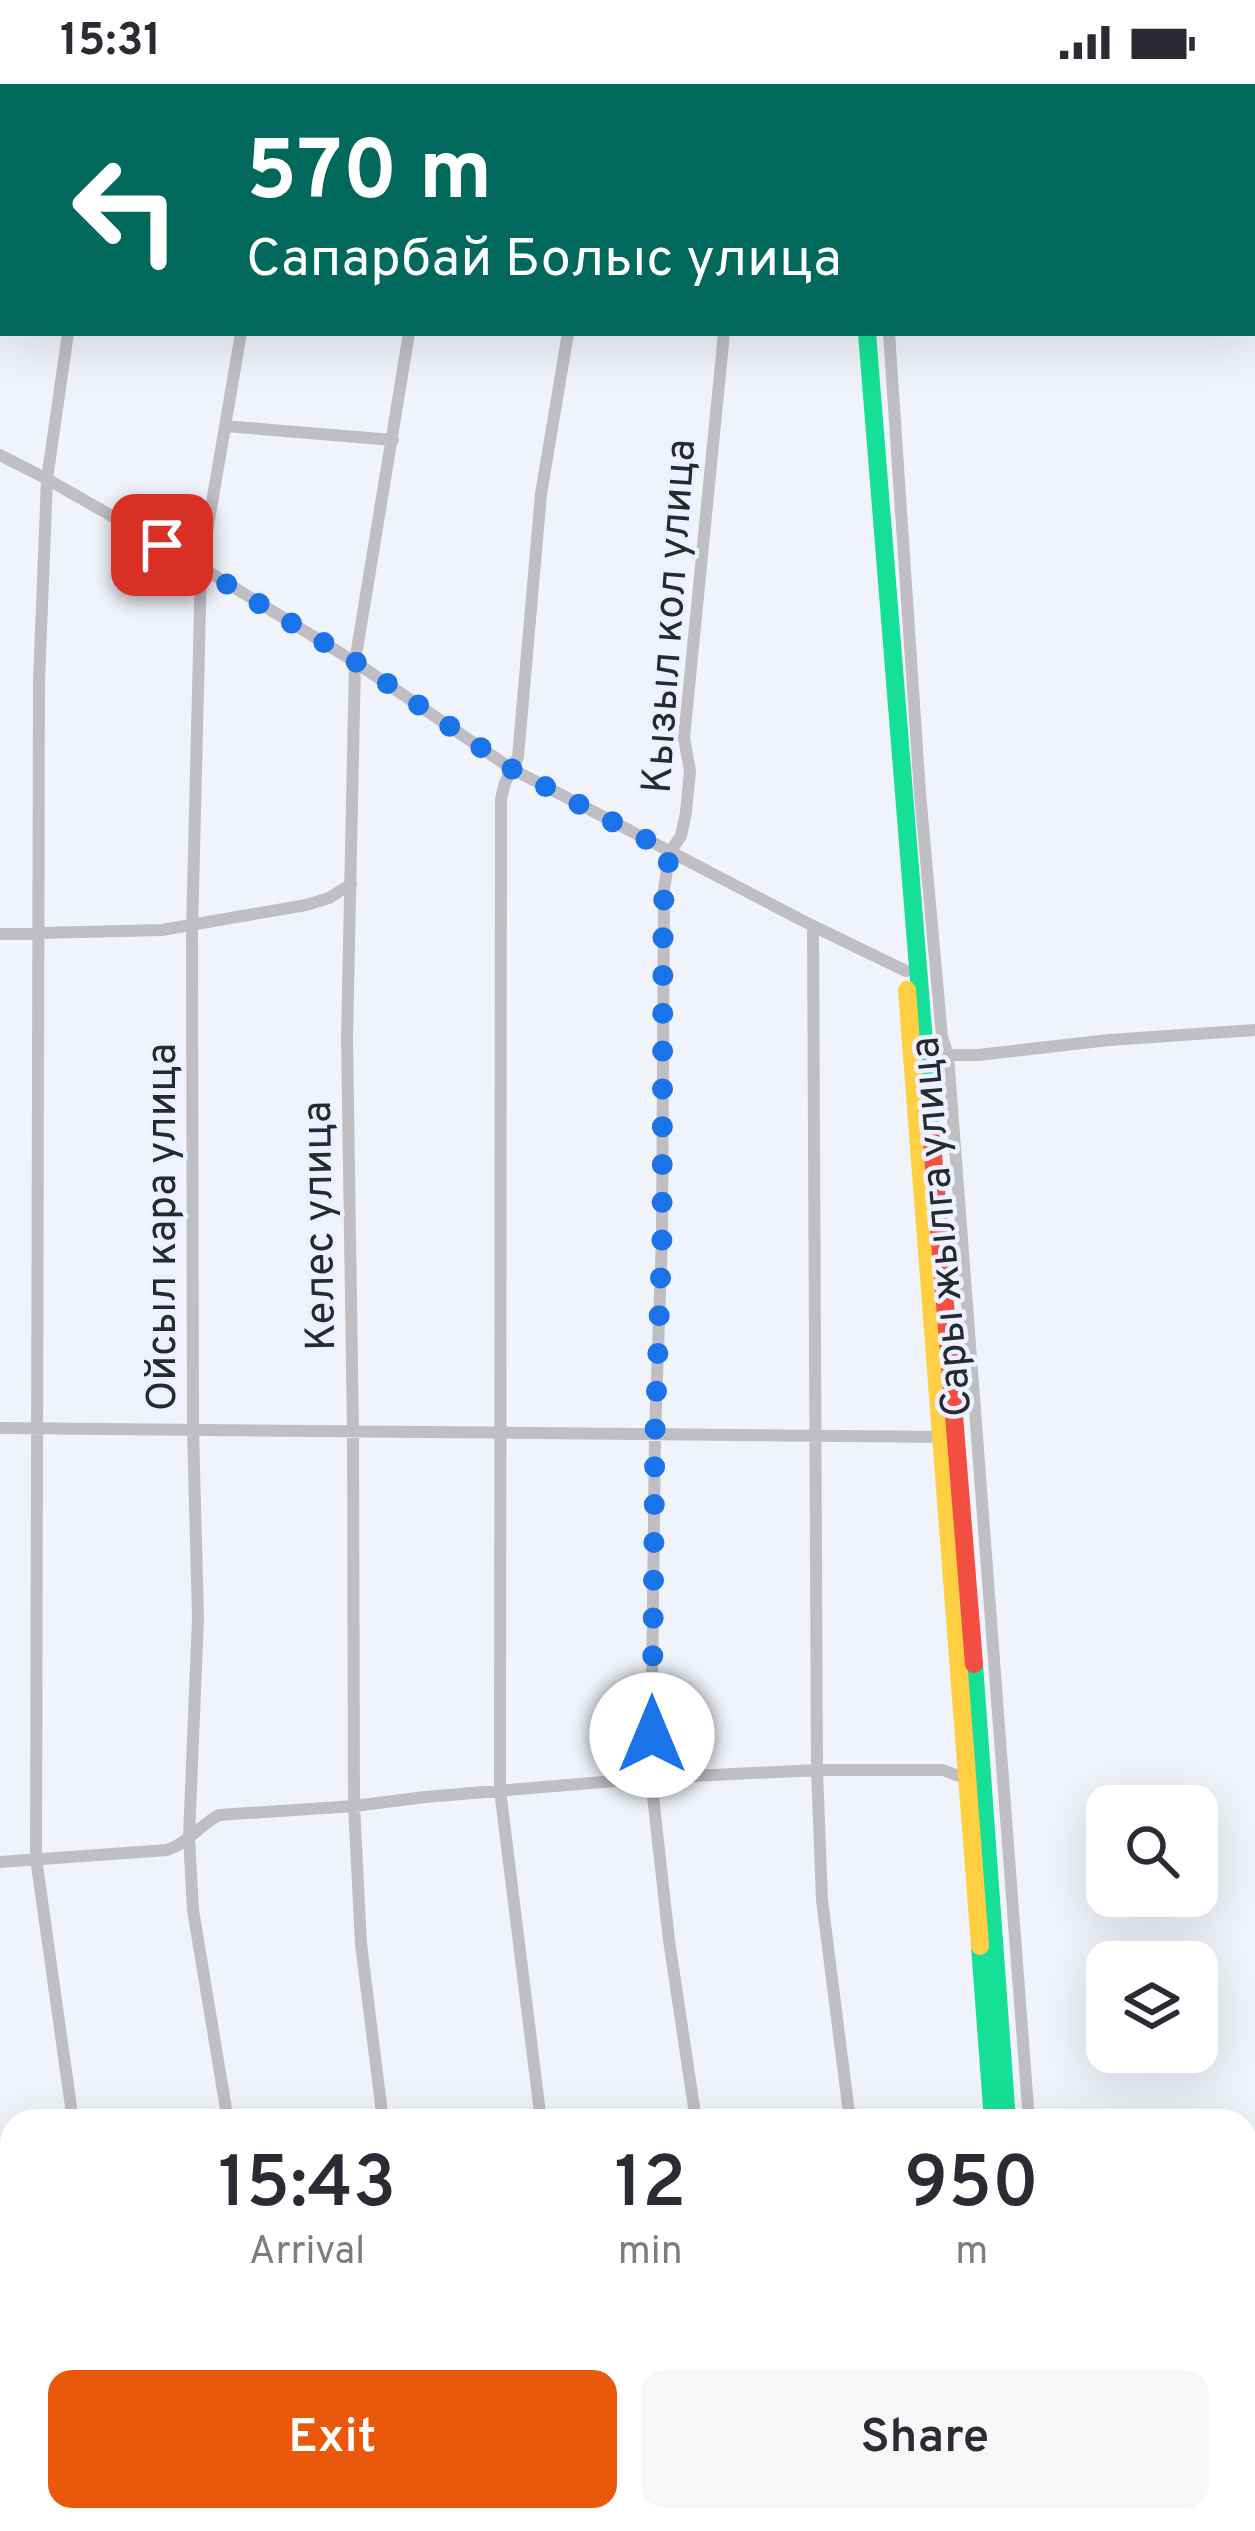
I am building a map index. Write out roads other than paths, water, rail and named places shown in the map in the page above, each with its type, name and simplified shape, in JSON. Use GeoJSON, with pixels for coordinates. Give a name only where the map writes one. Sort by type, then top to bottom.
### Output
{"type":"FeatureCollection","features":[{"type":"Feature","properties":{"kind":"main road","name":"Сары жылга улица"},"geometry":{"type":"LineString","coordinates":[[855,336],[949,1437]]}},
{"type":"Feature","properties":{"kind":"main road","name":"Сары жылга улица"},"geometry":{"type":"LineString","coordinates":[[867,336],[949,1437],[1006,2109]]}},
{"type":"Feature","properties":{"kind":"main road","name":"Сары жылга улица"},"geometry":{"type":"LineString","coordinates":[[976,1782],[992,2109]]}},
{"type":"Feature","properties":{"kind":"street"},"geometry":{"type":"LineString","coordinates":[[68,336],[47,479],[39,681],[36,1858],[71,2109]]}},
{"type":"Feature","properties":{"kind":"street","name":"Ойсыл кара улица"},"geometry":{"type":"LineString","coordinates":[[226,2109],[193,1910],[190,1838],[197,1618],[192,925],[200,567],[241,336]]}},
{"type":"Feature","properties":{"kind":"street","name":"Келес улица"},"geometry":{"type":"LineString","coordinates":[[382,2109],[361,1945],[354,1806],[347,1038],[356,662],[409,336]]}},
{"type":"Feature","properties":{"kind":"street"},"geometry":{"type":"LineString","coordinates":[[540,2109],[500,1790],[501,799],[518,757],[541,494],[567,336]]}},
{"type":"Feature","properties":{"kind":"street","name":"Кызыл кол улица"},"geometry":{"type":"LineString","coordinates":[[694,2109],[651,1778],[664,889],[688,791],[685,738],[724,336]]}},
{"type":"Feature","properties":{"kind":"street"},"geometry":{"type":"LineString","coordinates":[[889,336],[920,793],[948,1055],[1028,2109]]}},
{"type":"Feature","properties":{"kind":"street"},"geometry":{"type":"LineString","coordinates":[[225,426],[393,440]]}},
{"type":"Feature","properties":{"kind":"street"},"geometry":{"type":"LineString","coordinates":[[0,455],[200,567],[356,662],[512,769],[906,971]]}},
{"type":"Feature","properties":{"kind":"street"},"geometry":{"type":"LineString","coordinates":[[0,934],[142,932],[192,925],[306,905],[351,884]]}},
{"type":"Feature","properties":{"kind":"street"},"geometry":{"type":"LineString","coordinates":[[813,926],[818,1770],[822,1900],[848,2109]]}},
{"type":"Feature","properties":{"kind":"street"},"geometry":{"type":"LineString","coordinates":[[948,1055],[1255,1030]]}},
{"type":"Feature","properties":{"kind":"street"},"geometry":{"type":"LineString","coordinates":[[0,1428],[949,1437]]}},
{"type":"Feature","properties":{"kind":"street"},"geometry":{"type":"LineString","coordinates":[[0,1862],[167,1850],[180,1846],[201,1824],[219,1815],[500,1790],[818,1770],[943,1770],[976,1782]]}}]}
